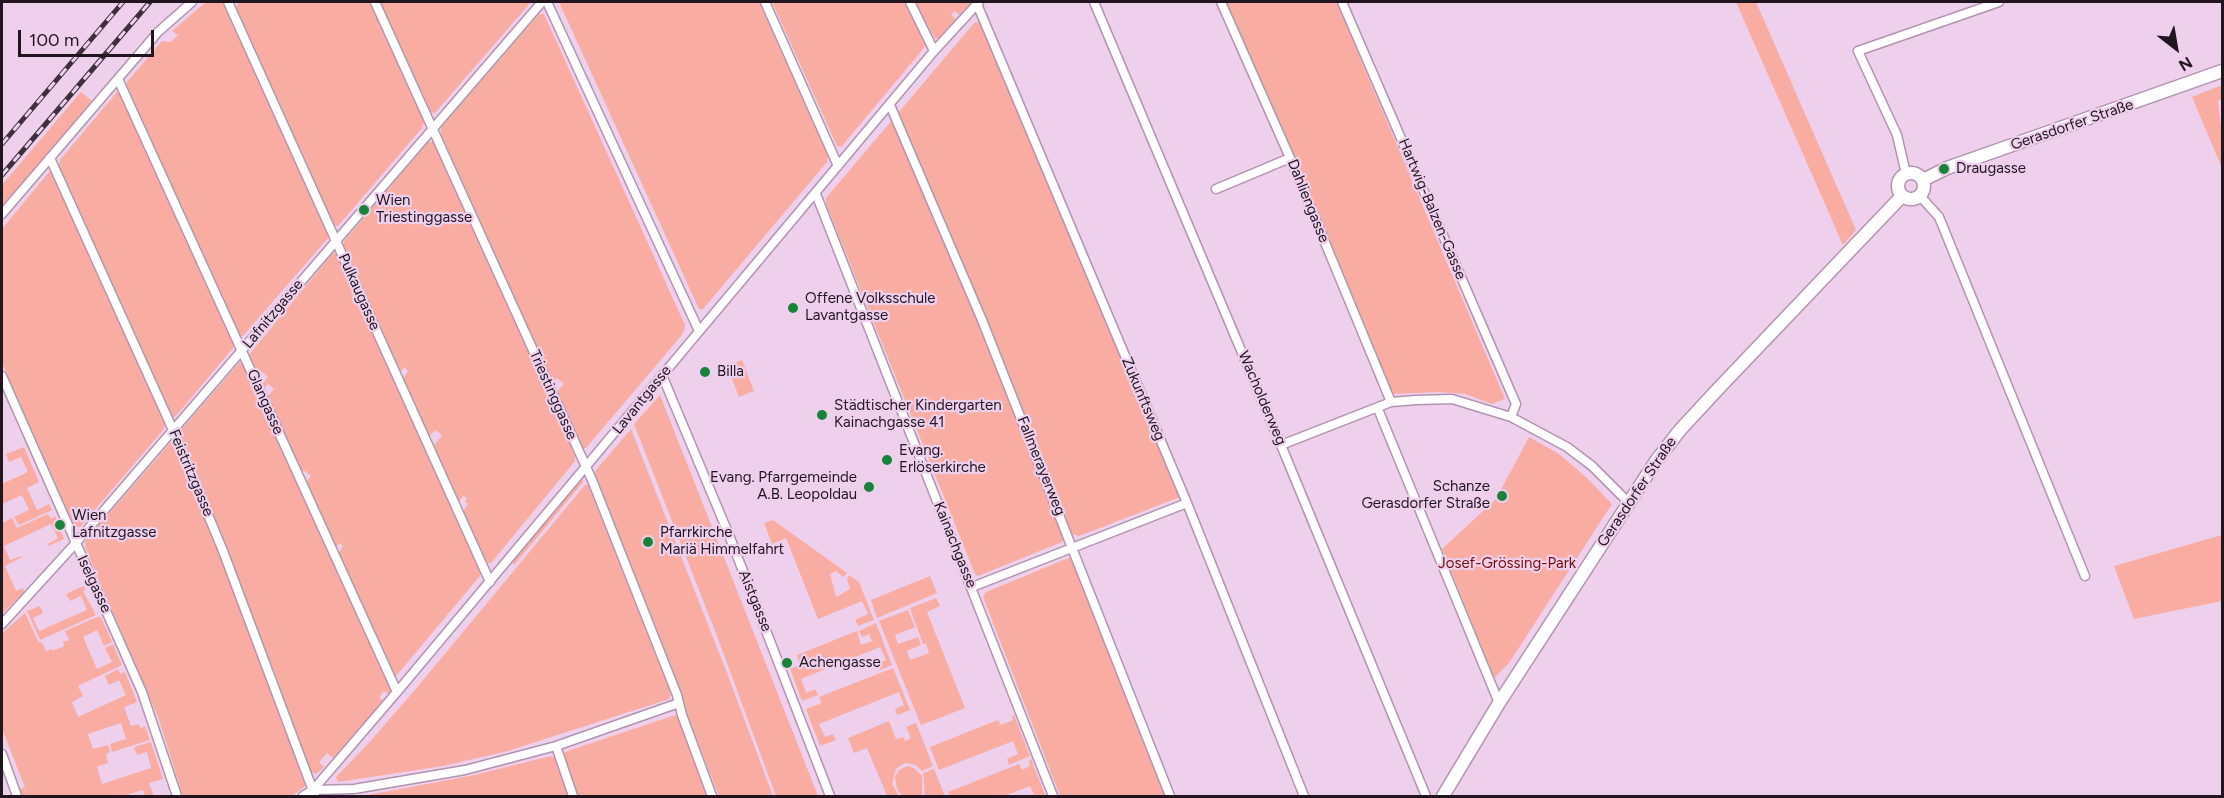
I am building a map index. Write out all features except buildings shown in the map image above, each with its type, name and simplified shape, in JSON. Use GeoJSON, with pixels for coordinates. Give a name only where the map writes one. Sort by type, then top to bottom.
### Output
{"type":"FeatureCollection","features":[{"type":"Feature","properties":{"kind":"main road","name":"Gerasdorfer Straße"},"geometry":{"type":"LineString","coordinates":[[1923,180],[1947,168],[2223,71]]}},
{"type":"Feature","properties":{"kind":"main road"},"geometry":{"type":"LineString","coordinates":[[1906,174],[1918,174],[1923,180],[1925,187],[1920,196],[1910,200],[1902,196],[1897,185],[1902,176],[1906,174]]}},
{"type":"Feature","properties":{"kind":"main road","name":"Gerasdorfer Straße"},"geometry":{"type":"LineString","coordinates":[[1443,796],[1499,703],[1656,461],[1680,430],[1902,196]]}},
{"type":"Feature","properties":{"kind":"street"},"geometry":{"type":"LineString","coordinates":[[2,214],[158,32],[192,2]]}},
{"type":"Feature","properties":{"kind":"street","name":"Pulkaugasse"},"geometry":{"type":"LineString","coordinates":[[228,2],[489,582]]}},
{"type":"Feature","properties":{"kind":"street","name":"Triestinggasse"},"geometry":{"type":"LineString","coordinates":[[375,2],[586,466],[679,703],[712,796]]}},
{"type":"Feature","properties":{"kind":"street","name":"Lafnitzgasse"},"geometry":{"type":"LineString","coordinates":[[2,624],[75,544],[542,2]]}},
{"type":"Feature","properties":{"kind":"street"},"geometry":{"type":"LineString","coordinates":[[547,2],[699,331]]}},
{"type":"Feature","properties":{"kind":"street"},"geometry":{"type":"LineString","coordinates":[[765,2],[838,166]]}},
{"type":"Feature","properties":{"kind":"street"},"geometry":{"type":"LineString","coordinates":[[910,2],[934,51]]}},
{"type":"Feature","properties":{"kind":"street","name":"Wacholderweg"},"geometry":{"type":"LineString","coordinates":[[1094,2],[1426,796]]}},
{"type":"Feature","properties":{"kind":"street","name":"Dahliengasse"},"geometry":{"type":"LineString","coordinates":[[1221,2],[1290,158],[1391,402]]}},
{"type":"Feature","properties":{"kind":"street","name":"Hartwig-Balzen-Gasse"},"geometry":{"type":"LineString","coordinates":[[1342,2],[1516,404],[1511,417]]}},
{"type":"Feature","properties":{"kind":"street"},"geometry":{"type":"LineString","coordinates":[[1906,174],[1897,135],[1858,51],[1999,2]]}},
{"type":"Feature","properties":{"kind":"street","name":"Lavantgasse"},"geometry":{"type":"LineString","coordinates":[[303,796],[314,793],[934,51],[978,3]]}},
{"type":"Feature","properties":{"kind":"street","name":"Zukunftsweg"},"geometry":{"type":"LineString","coordinates":[[978,3],[1187,503],[1304,796]]}},
{"type":"Feature","properties":{"kind":"street","name":"Glangasse"},"geometry":{"type":"LineString","coordinates":[[118,79],[397,692]]}},
{"type":"Feature","properties":{"kind":"street","name":"Fallmerayerweg"},"geometry":{"type":"LineString","coordinates":[[890,105],[982,320],[1074,548],[1170,796]]}},
{"type":"Feature","properties":{"kind":"street","name":"Feistritzgasse"},"geometry":{"type":"LineString","coordinates":[[50,158],[173,430],[228,561],[314,793]]}},
{"type":"Feature","properties":{"kind":"street"},"geometry":{"type":"LineString","coordinates":[[1216,189],[1290,158]]}},
{"type":"Feature","properties":{"kind":"street","name":"Kainachgasse"},"geometry":{"type":"LineString","coordinates":[[816,194],[1053,796]]}},
{"type":"Feature","properties":{"kind":"street"},"geometry":{"type":"LineString","coordinates":[[1920,196],[1939,217],[2085,576]]}},
{"type":"Feature","properties":{"kind":"street","name":"Aistgasse"},"geometry":{"type":"LineString","coordinates":[[662,375],[729,535],[830,796]]}},
{"type":"Feature","properties":{"kind":"street","name":"Iselgasse"},"geometry":{"type":"LineString","coordinates":[[2,376],[142,692],[177,796]]}},
{"type":"Feature","properties":{"kind":"street"},"geometry":{"type":"LineString","coordinates":[[1281,445],[1391,402],[1452,399],[1511,417],[1567,447],[1592,466],[1628,502]]}},
{"type":"Feature","properties":{"kind":"street"},"geometry":{"type":"LineString","coordinates":[[1378,409],[1499,703]]}},
{"type":"Feature","properties":{"kind":"street"},"geometry":{"type":"LineString","coordinates":[[972,587],[1187,503]]}},
{"type":"Feature","properties":{"kind":"street"},"geometry":{"type":"LineString","coordinates":[[314,793],[441,775],[516,758],[679,703]]}},
{"type":"Feature","properties":{"kind":"street"},"geometry":{"type":"LineString","coordinates":[[556,746],[573,796]]}},
{"type":"Feature","properties":{"kind":"street"},"geometry":{"type":"LineString","coordinates":[[2,754],[16,796]]}},
{"type":"Feature","properties":{"kind":"green space"},"geometry":{"type":"Polygon","coordinates":[[[206,2],[221,2],[224,5],[328,231],[328,238],[243,336],[239,336],[126,87],[127,82],[162,41],[171,42],[178,35],[172,31],[206,2]]]}},
{"type":"Feature","properties":{"kind":"green space"},"geometry":{"type":"Polygon","coordinates":[[[238,2],[370,2],[424,121],[422,128],[338,226],[334,225],[236,9],[238,2]]]}},
{"type":"Feature","properties":{"kind":"green space"},"geometry":{"type":"Polygon","coordinates":[[[380,2],[531,2],[435,113],[431,112],[380,2]]]}},
{"type":"Feature","properties":{"kind":"green space"},"geometry":{"type":"Polygon","coordinates":[[[559,2],[759,2],[828,156],[827,162],[703,309],[699,309],[559,2]]]}},
{"type":"Feature","properties":{"kind":"green space"},"geometry":{"type":"Polygon","coordinates":[[[772,2],[906,2],[925,42],[924,48],[841,147],[837,146],[772,2]]]}},
{"type":"Feature","properties":{"kind":"green space"},"geometry":{"type":"Polygon","coordinates":[[[915,2],[971,2],[960,15],[954,11],[951,15],[956,19],[939,38],[935,39],[915,2]]]}},
{"type":"Feature","properties":{"kind":"green space"},"geometry":{"type":"Polygon","coordinates":[[[1222,2],[1336,2],[1505,399],[1492,404],[1465,394],[1439,392],[1393,394],[1222,2]]]}},
{"type":"Feature","properties":{"kind":"green space"},"geometry":{"type":"Polygon","coordinates":[[[1736,2],[1756,2],[1856,230],[1843,245],[1736,2]]]}},
{"type":"Feature","properties":{"kind":"green space"},"geometry":{"type":"Polygon","coordinates":[[[539,14],[544,14],[685,325],[681,336],[586,448],[582,448],[557,392],[564,384],[557,378],[553,383],[441,134],[441,127],[539,14]]]}},
{"type":"Feature","properties":{"kind":"green space"},"geometry":{"type":"Polygon","coordinates":[[[975,22],[981,23],[1180,497],[1079,536],[1072,534],[899,112],[975,22]]]}},
{"type":"Feature","properties":{"kind":"green space"},"geometry":{"type":"Polygon","coordinates":[[[2222,85],[2222,100],[2218,101],[2222,135],[2222,168],[2192,97],[2222,85]]]}},
{"type":"Feature","properties":{"kind":"green space"},"geometry":{"type":"Polygon","coordinates":[[[81,92],[92,101],[2,208],[2,185],[81,92]]]}},
{"type":"Feature","properties":{"kind":"green space"},"geometry":{"type":"Polygon","coordinates":[[[117,92],[121,93],[234,342],[233,348],[175,417],[171,416],[59,166],[60,160],[117,92]]]}},
{"type":"Feature","properties":{"kind":"green space"},"geometry":{"type":"Polygon","coordinates":[[[893,119],[1066,537],[1062,542],[978,576],[975,574],[826,204],[826,198],[893,119]]]}},
{"type":"Feature","properties":{"kind":"green space"},"geometry":{"type":"Polygon","coordinates":[[[428,142],[433,142],[575,455],[575,461],[491,563],[487,563],[463,511],[468,504],[465,501],[467,498],[463,496],[459,502],[434,446],[442,435],[435,430],[429,437],[403,379],[408,371],[404,367],[400,373],[343,246],[344,241],[428,142]]]}},
{"type":"Feature","properties":{"kind":"green space"},"geometry":{"type":"Polygon","coordinates":[[[49,172],[53,172],[165,422],[164,429],[80,527],[75,527],[2,363],[2,229],[49,172]]]}},
{"type":"Feature","properties":{"kind":"green space"},"geometry":{"type":"Polygon","coordinates":[[[333,253],[338,253],[481,569],[480,576],[396,676],[393,676],[337,555],[343,546],[339,543],[335,549],[305,483],[311,476],[305,471],[300,472],[267,397],[274,389],[268,384],[263,389],[261,386],[268,377],[261,371],[257,376],[248,356],[333,253]]]}},
{"type":"Feature","properties":{"kind":"green space"},"geometry":{"type":"Polygon","coordinates":[[[742,360],[754,391],[739,397],[727,366],[742,360]]]}},
{"type":"Feature","properties":{"kind":"green space"},"geometry":{"type":"Polygon","coordinates":[[[239,363],[243,363],[392,693],[390,695],[384,691],[379,697],[384,702],[333,758],[327,753],[319,762],[324,767],[316,774],[310,771],[274,671],[180,437],[180,431],[239,363]]]}},
{"type":"Feature","properties":{"kind":"green space"},"geometry":{"type":"Polygon","coordinates":[[[660,395],[818,796],[776,796],[717,636],[634,424],[660,395]]]}},
{"type":"Feature","properties":{"kind":"green space"},"geometry":{"type":"Polygon","coordinates":[[[631,429],[773,796],[719,796],[594,478],[596,470],[631,429]]]}},
{"type":"Feature","properties":{"kind":"green space","name":"Josef-Grössing-Park"},"geometry":{"type":"Polygon","coordinates":[[[1529,437],[1559,454],[1612,504],[1509,663],[1494,678],[1442,549],[1496,499],[1529,437]]]}},
{"type":"Feature","properties":{"kind":"green space"},"geometry":{"type":"Polygon","coordinates":[[[171,442],[174,442],[224,561],[306,784],[292,796],[183,796],[158,717],[85,547],[86,540],[171,442]]]}},
{"type":"Feature","properties":{"kind":"green space"},"geometry":{"type":"Polygon","coordinates":[[[24,447],[39,482],[27,488],[37,510],[49,504],[52,510],[19,525],[14,517],[29,510],[22,495],[2,504],[2,484],[28,472],[21,457],[9,462],[6,454],[24,447]]]}},
{"type":"Feature","properties":{"kind":"green space"},"geometry":{"type":"Polygon","coordinates":[[[580,480],[584,481],[514,565],[511,560],[580,480]]]}},
{"type":"Feature","properties":{"kind":"green space"},"geometry":{"type":"Polygon","coordinates":[[[585,485],[588,485],[671,694],[669,699],[508,751],[443,766],[338,782],[336,777],[414,691],[585,485]]]}},
{"type":"Feature","properties":{"kind":"green space"},"geometry":{"type":"Polygon","coordinates":[[[48,514],[51,519],[55,516],[64,539],[48,546],[58,538],[51,524],[4,546],[10,560],[22,557],[5,566],[16,591],[23,588],[24,592],[2,614],[2,523],[12,518],[17,528],[48,514]]]}},
{"type":"Feature","properties":{"kind":"green space"},"geometry":{"type":"Polygon","coordinates":[[[773,520],[847,573],[843,577],[836,571],[830,574],[836,597],[850,589],[847,579],[849,575],[859,582],[874,620],[858,626],[855,620],[868,614],[862,601],[818,619],[786,538],[772,544],[764,523],[773,520]]]}},
{"type":"Feature","properties":{"kind":"green space"},"geometry":{"type":"Polygon","coordinates":[[[2222,535],[2222,601],[2134,619],[2114,566],[2222,535]]]}},
{"type":"Feature","properties":{"kind":"green space"},"geometry":{"type":"Polygon","coordinates":[[[1071,557],[1169,796],[1060,796],[983,597],[986,592],[1071,557]]]}},
{"type":"Feature","properties":{"kind":"green space"},"geometry":{"type":"Polygon","coordinates":[[[930,576],[937,593],[877,618],[871,600],[930,576]]]}},
{"type":"Feature","properties":{"kind":"green space"},"geometry":{"type":"Polygon","coordinates":[[[83,586],[86,590],[83,591],[96,615],[40,640],[27,611],[40,606],[43,613],[33,618],[39,631],[87,610],[81,596],[70,601],[66,594],[83,586]]]}},
{"type":"Feature","properties":{"kind":"green space"},"geometry":{"type":"Polygon","coordinates":[[[936,598],[940,606],[927,612],[965,708],[921,725],[879,621],[908,610],[915,627],[895,635],[898,644],[918,637],[921,645],[907,651],[910,660],[929,653],[926,644],[923,644],[910,608],[936,598]]]}},
{"type":"Feature","properties":{"kind":"green space"},"geometry":{"type":"Polygon","coordinates":[[[25,613],[38,641],[43,644],[46,651],[52,649],[53,651],[64,646],[63,642],[69,640],[65,631],[101,617],[112,642],[104,646],[97,630],[83,637],[97,669],[112,662],[105,648],[113,644],[122,665],[78,686],[83,696],[72,702],[78,717],[126,695],[119,680],[109,685],[105,676],[118,669],[120,674],[125,672],[137,702],[124,707],[131,726],[138,724],[141,728],[145,726],[150,740],[112,752],[110,744],[126,739],[121,723],[88,734],[93,749],[108,745],[110,752],[106,754],[108,763],[97,767],[102,784],[151,768],[147,752],[137,755],[134,747],[151,742],[163,779],[149,783],[154,796],[145,796],[143,790],[123,796],[21,796],[19,790],[25,787],[2,729],[2,633],[25,613]]]}},
{"type":"Feature","properties":{"kind":"green space"},"geometry":{"type":"Polygon","coordinates":[[[876,623],[892,665],[880,670],[877,664],[886,660],[880,647],[801,679],[806,693],[815,689],[818,695],[802,701],[787,660],[792,668],[800,665],[797,655],[857,631],[861,645],[872,641],[869,634],[862,637],[859,631],[876,623]]]}},
{"type":"Feature","properties":{"kind":"green space"},"geometry":{"type":"Polygon","coordinates":[[[893,668],[910,710],[897,715],[895,709],[904,705],[899,692],[819,724],[825,737],[833,734],[836,740],[820,746],[806,709],[822,703],[819,697],[893,668]]]}},
{"type":"Feature","properties":{"kind":"green space"},"geometry":{"type":"Polygon","coordinates":[[[675,715],[680,717],[710,796],[577,796],[563,758],[565,752],[675,715]]]}},
{"type":"Feature","properties":{"kind":"green space"},"geometry":{"type":"Polygon","coordinates":[[[1014,715],[1030,756],[1009,765],[1007,759],[1018,754],[1013,741],[939,770],[930,747],[998,720],[1001,725],[1013,720],[1014,715]]]}},
{"type":"Feature","properties":{"kind":"green space"},"geometry":{"type":"Polygon","coordinates":[[[889,721],[896,739],[903,737],[905,741],[911,738],[906,727],[916,723],[933,766],[922,771],[916,765],[905,763],[896,769],[892,784],[899,796],[887,796],[867,748],[854,753],[848,738],[889,721]]]}},
{"type":"Feature","properties":{"kind":"green space"},"geometry":{"type":"Polygon","coordinates":[[[551,756],[555,758],[569,796],[362,796],[470,776],[551,756]]]}},
{"type":"Feature","properties":{"kind":"green space"},"geometry":{"type":"Polygon","coordinates":[[[1031,759],[1045,795],[1035,796],[1030,786],[1004,796],[950,796],[948,792],[1019,764],[1022,770],[1030,766],[1031,759]]]}},
{"type":"Feature","properties":{"kind":"green space"},"geometry":{"type":"Polygon","coordinates":[[[907,766],[914,768],[922,776],[922,796],[902,796],[897,789],[895,777],[899,770],[907,766]]]}},
{"type":"Feature","properties":{"kind":"green space"},"geometry":{"type":"Polygon","coordinates":[[[934,769],[945,796],[925,796],[923,773],[934,769]]]}},
{"type":"Feature","properties":{"kind":"railway"},"geometry":{"type":"LineString","coordinates":[[2,144],[123,2]]}},
{"type":"Feature","properties":{"kind":"railway"},"geometry":{"type":"LineString","coordinates":[[2,175],[150,2]]}},
{"type":"Feature","properties":{"kind":"place","name":"Draugasse"},"geometry":{"type":"Point","coordinates":[1944,169]}},
{"type":"Feature","properties":{"kind":"place","name":"Wien Triestinggasse"},"geometry":{"type":"Point","coordinates":[364,210]}},
{"type":"Feature","properties":{"kind":"place","name":"Offene Volksschule Lavantgasse"},"geometry":{"type":"Point","coordinates":[793,308]}},
{"type":"Feature","properties":{"kind":"place","name":"Billa"},"geometry":{"type":"Point","coordinates":[705,372]}},
{"type":"Feature","properties":{"kind":"place","name":"Städtischer Kindergarten Kainachgasse 41"},"geometry":{"type":"Point","coordinates":[822,415]}},
{"type":"Feature","properties":{"kind":"place","name":"Evang. Erlöserkirche"},"geometry":{"type":"Point","coordinates":[887,460]}},
{"type":"Feature","properties":{"kind":"place","name":"Evang. Pfarrgemeinde A.B. Leopoldau"},"geometry":{"type":"Point","coordinates":[869,487]}},
{"type":"Feature","properties":{"kind":"place","name":"Schanze Gerasdorfer Straße"},"geometry":{"type":"Point","coordinates":[1502,496]}},
{"type":"Feature","properties":{"kind":"place","name":"Wien Lafnitzgasse"},"geometry":{"type":"Point","coordinates":[60,525]}},
{"type":"Feature","properties":{"kind":"place","name":"Pfarrkirche Mariä Himmelfahrt"},"geometry":{"type":"Point","coordinates":[648,542]}},
{"type":"Feature","properties":{"kind":"place","name":"Achengasse"},"geometry":{"type":"Point","coordinates":[787,663]}}]}
